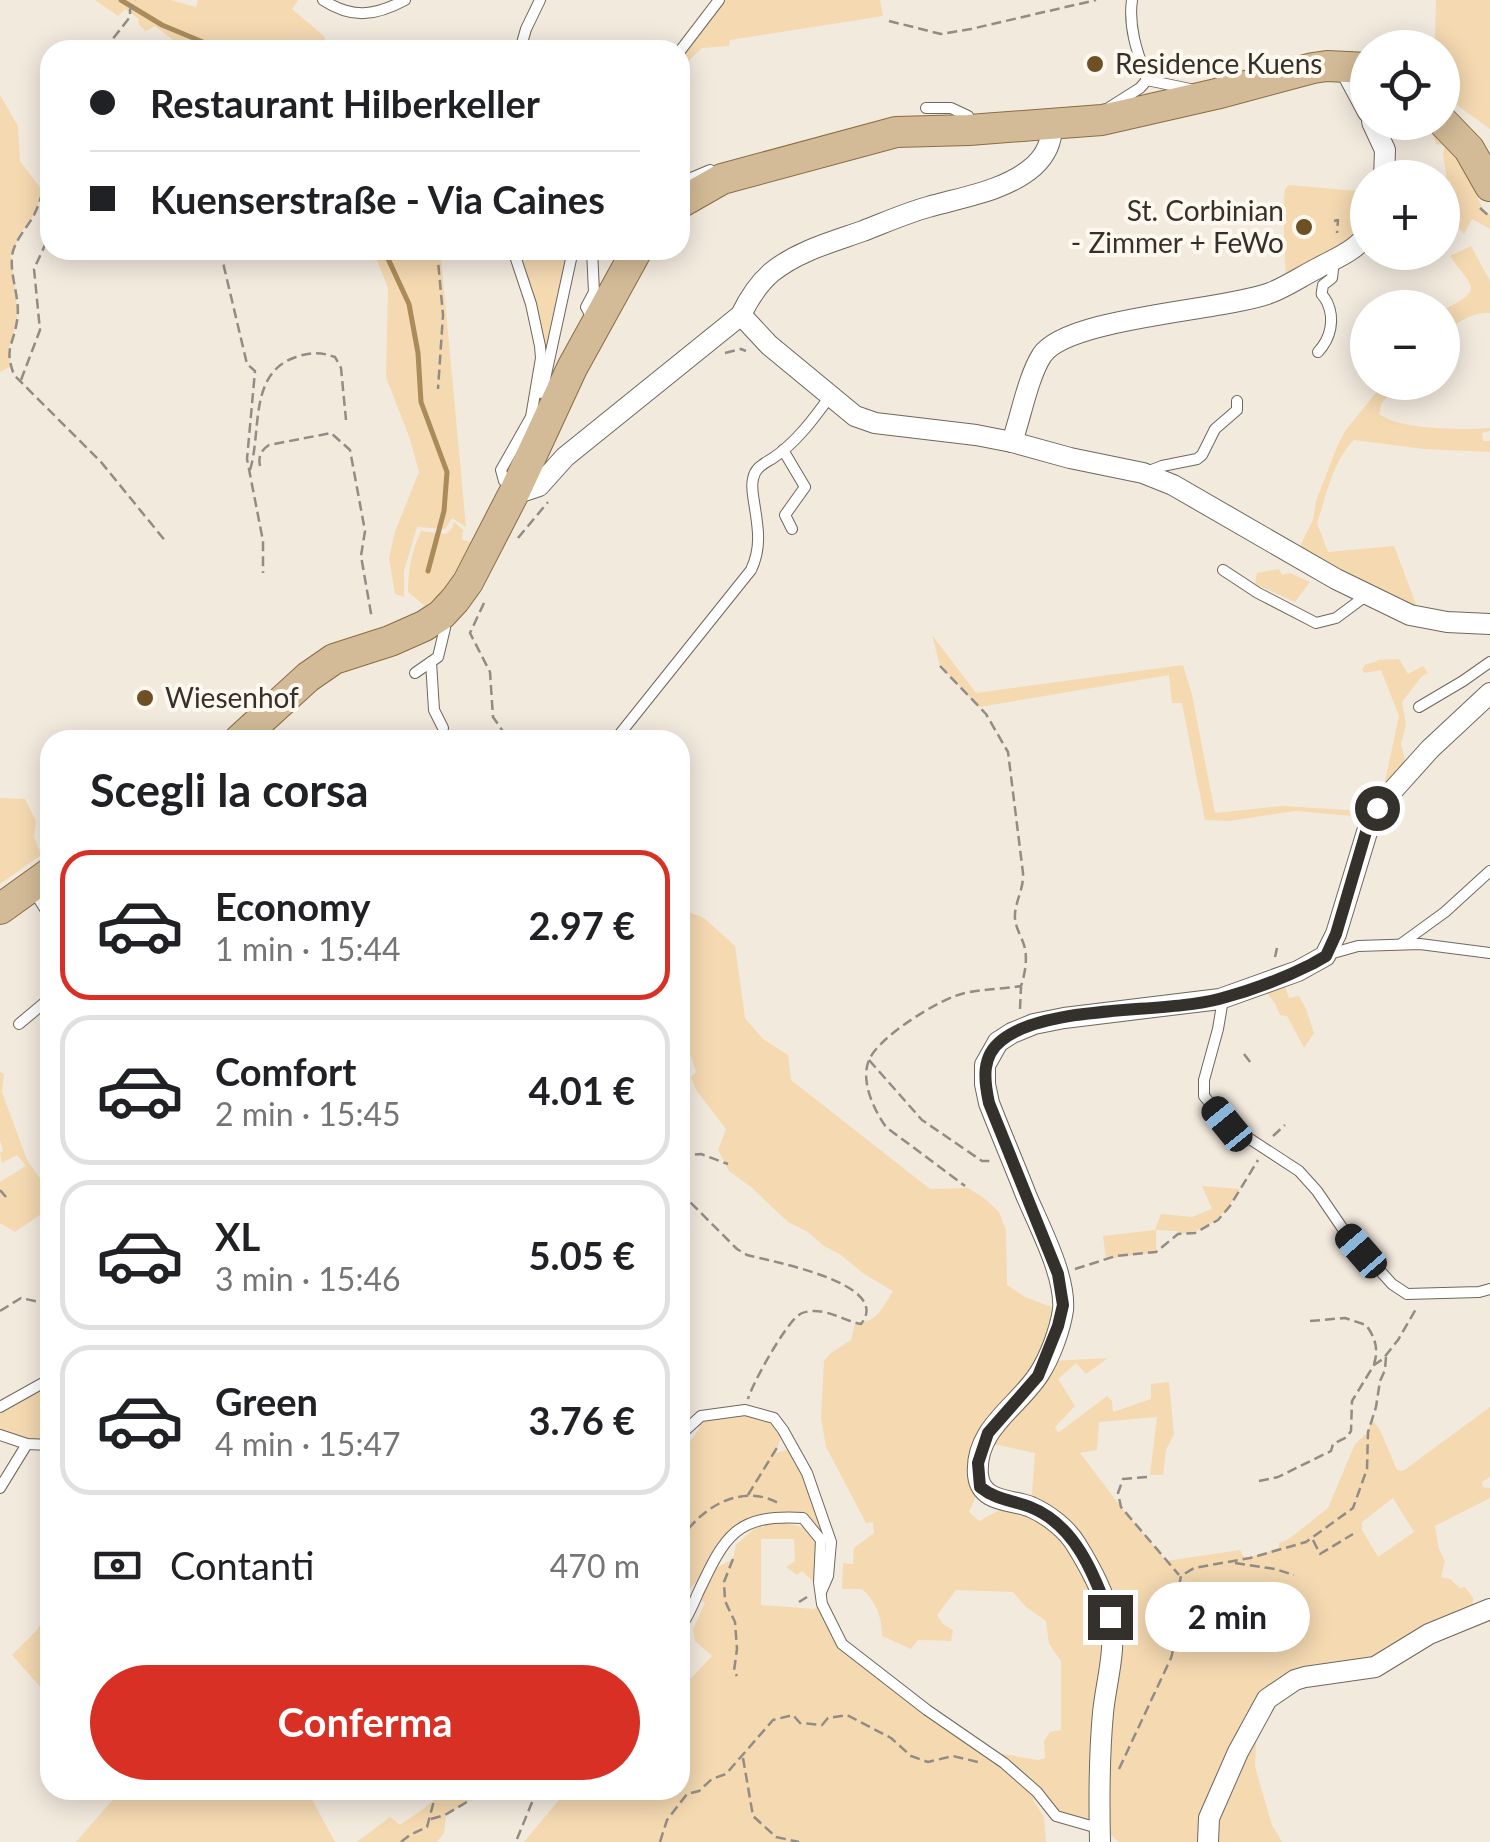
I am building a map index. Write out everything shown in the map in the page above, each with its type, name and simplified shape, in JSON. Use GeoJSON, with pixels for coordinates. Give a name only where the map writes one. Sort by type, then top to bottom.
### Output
{"type":"FeatureCollection","features":[{"type":"Feature","properties":{"kind":"main road"},"geometry":{"type":"LineString","coordinates":[[690,190],[896,132],[1087,122],[1314,68],[1350,68]]}},
{"type":"Feature","properties":{"kind":"main road"},"geometry":{"type":"LineString","coordinates":[[1460,140],[1490,186]]}},
{"type":"Feature","properties":{"kind":"main road"},"geometry":{"type":"LineString","coordinates":[[250,730],[334,660],[424,626],[441,614],[468,582],[572,368],[632,260]]}},
{"type":"Feature","properties":{"kind":"main road"},"geometry":{"type":"LineString","coordinates":[[0,909],[40,880]]}},
{"type":"Feature","properties":{"kind":"street"},"geometry":{"type":"LineString","coordinates":[[516,490],[539,486],[565,457],[742,315],[751,294],[792,258],[1020,175],[1035,165],[1048,147],[1052,125]]}},
{"type":"Feature","properties":{"kind":"street"},"geometry":{"type":"LineString","coordinates":[[1012,442],[1044,352],[1076,332],[1271,293],[1350,250]]}},
{"type":"Feature","properties":{"kind":"street"},"geometry":{"type":"LineString","coordinates":[[742,315],[768,344],[855,416],[874,424],[976,435],[1143,473],[1173,484],[1336,578],[1410,615],[1427,620],[1490,624]]}},
{"type":"Feature","properties":{"kind":"street"},"geometry":{"type":"LineString","coordinates":[[1100,1835],[1103,1712],[1112,1652],[1110,1617],[1097,1582],[1075,1542],[1055,1521],[1031,1507],[991,1496],[980,1487],[978,1474],[988,1433],[1038,1376],[1063,1305],[1058,1274],[989,1103],[985,1064],[998,1042],[1045,1022],[1224,998],[1298,972],[1326,956],[1377,808],[1430,748],[1490,693]]}},
{"type":"Feature","properties":{"kind":"street"},"geometry":{"type":"LineString","coordinates":[[1208,1842],[1209,1818],[1267,1699],[1305,1677],[1375,1667],[1429,1634],[1490,1609]]}},
{"type":"Feature","properties":{"kind":"lane"},"geometry":{"type":"LineString","coordinates":[[323,0],[337,9],[360,14],[390,8],[405,0]]}},
{"type":"Feature","properties":{"kind":"lane"},"geometry":{"type":"LineString","coordinates":[[523,40],[540,0]]}},
{"type":"Feature","properties":{"kind":"lane"},"geometry":{"type":"LineString","coordinates":[[688,40],[719,0]]}},
{"type":"Feature","properties":{"kind":"lane"},"geometry":{"type":"LineString","coordinates":[[1132,0],[1135,46],[1148,80]]}},
{"type":"Feature","properties":{"kind":"lane"},"geometry":{"type":"LineString","coordinates":[[1148,80],[1216,94]]}},
{"type":"Feature","properties":{"kind":"lane"},"geometry":{"type":"LineString","coordinates":[[1087,122],[1148,80]]}},
{"type":"Feature","properties":{"kind":"lane"},"geometry":{"type":"LineString","coordinates":[[926,108],[952,108],[968,116],[969,130]]}},
{"type":"Feature","properties":{"kind":"lane"},"geometry":{"type":"LineString","coordinates":[[516,260],[540,346],[531,417]]}},
{"type":"Feature","properties":{"kind":"lane"},"geometry":{"type":"LineString","coordinates":[[516,490],[504,480],[500,470],[531,417],[545,380],[571,260]]}},
{"type":"Feature","properties":{"kind":"lane"},"geometry":{"type":"LineString","coordinates":[[592,260],[594,292],[586,307],[596,326]]}},
{"type":"Feature","properties":{"kind":"lane"},"geometry":{"type":"LineString","coordinates":[[1318,352],[1329,338],[1329,306],[1322,294],[1323,285],[1332,278],[1334,260]]}},
{"type":"Feature","properties":{"kind":"lane"},"geometry":{"type":"LineString","coordinates":[[623,730],[751,570],[760,530],[753,475],[808,425],[831,395]]}},
{"type":"Feature","properties":{"kind":"lane"},"geometry":{"type":"LineString","coordinates":[[1143,473],[1197,459],[1215,429],[1237,410],[1238,400]]}},
{"type":"Feature","properties":{"kind":"lane"},"geometry":{"type":"LineString","coordinates":[[783,450],[806,487],[786,515],[792,530]]}},
{"type":"Feature","properties":{"kind":"lane"},"geometry":{"type":"LineString","coordinates":[[1223,570],[1316,623],[1336,618],[1368,594]]}},
{"type":"Feature","properties":{"kind":"lane"},"geometry":{"type":"LineString","coordinates":[[415,673],[438,657],[445,628],[441,614]]}},
{"type":"Feature","properties":{"kind":"lane"},"geometry":{"type":"LineString","coordinates":[[431,662],[434,710],[443,728]]}},
{"type":"Feature","properties":{"kind":"lane"},"geometry":{"type":"LineString","coordinates":[[1418,706],[1490,662]]}},
{"type":"Feature","properties":{"kind":"lane"},"geometry":{"type":"LineString","coordinates":[[1400,945],[1445,912],[1490,870]]}},
{"type":"Feature","properties":{"kind":"lane"},"geometry":{"type":"LineString","coordinates":[[1326,956],[1358,946],[1420,944],[1490,953]]}},
{"type":"Feature","properties":{"kind":"lane"},"geometry":{"type":"LineString","coordinates":[[1224,998],[1204,1080],[1204,1096],[1227,1124],[1299,1172],[1345,1232],[1392,1284],[1407,1294],[1490,1289]]}},
{"type":"Feature","properties":{"kind":"lane"},"geometry":{"type":"LineString","coordinates":[[19,1024],[40,1006]]}},
{"type":"Feature","properties":{"kind":"lane"},"geometry":{"type":"LineString","coordinates":[[0,1407],[40,1385]]}},
{"type":"Feature","properties":{"kind":"lane"},"geometry":{"type":"LineString","coordinates":[[690,1426],[700,1416],[745,1410],[774,1418],[784,1430],[807,1473],[831,1542],[828,1576],[817,1594]]}},
{"type":"Feature","properties":{"kind":"lane"},"geometry":{"type":"LineString","coordinates":[[0,1435],[40,1445]]}},
{"type":"Feature","properties":{"kind":"lane"},"geometry":{"type":"LineString","coordinates":[[0,1488],[27,1444]]}},
{"type":"Feature","properties":{"kind":"lane"},"geometry":{"type":"LineString","coordinates":[[690,1607],[712,1560],[747,1523],[803,1518],[821,1540],[817,1594],[842,1644],[1004,1763],[1037,1792],[1056,1816],[1100,1835]]}},
{"type":"Feature","properties":{"kind":"path"},"geometry":{"type":"LineString","coordinates":[[112,40],[130,17],[135,0]]}},
{"type":"Feature","properties":{"kind":"path"},"geometry":{"type":"LineString","coordinates":[[890,21],[941,34],[1096,0]]}},
{"type":"Feature","properties":{"kind":"path"},"geometry":{"type":"LineString","coordinates":[[40,197],[12,255],[17,322],[8,351],[14,375],[101,462],[167,543]]}},
{"type":"Feature","properties":{"kind":"path"},"geometry":{"type":"LineString","coordinates":[[1334,221],[1338,220],[1337,233]]}},
{"type":"Feature","properties":{"kind":"path"},"geometry":{"type":"LineString","coordinates":[[20,382],[40,330],[34,269],[40,256]]}},
{"type":"Feature","properties":{"kind":"path"},"geometry":{"type":"LineString","coordinates":[[222,260],[247,364],[255,371],[246,445],[263,540],[263,573]]}},
{"type":"Feature","properties":{"kind":"path"},"geometry":{"type":"LineString","coordinates":[[438,260],[443,316],[438,389]]}},
{"type":"Feature","properties":{"kind":"path"},"geometry":{"type":"LineString","coordinates":[[719,354],[741,349],[754,353]]}},
{"type":"Feature","properties":{"kind":"path"},"geometry":{"type":"LineString","coordinates":[[249,472],[262,392],[268,377],[287,360],[322,353],[335,358],[341,368],[346,420]]}},
{"type":"Feature","properties":{"kind":"path"},"geometry":{"type":"LineString","coordinates":[[260,466],[263,448],[269,445],[331,433],[350,450],[364,531],[361,556],[373,628]]}},
{"type":"Feature","properties":{"kind":"path"},"geometry":{"type":"LineString","coordinates":[[509,550],[556,493]]}},
{"type":"Feature","properties":{"kind":"path"},"geometry":{"type":"LineString","coordinates":[[486,600],[470,633],[490,672],[493,717],[502,730]]}},
{"type":"Feature","properties":{"kind":"path"},"geometry":{"type":"LineString","coordinates":[[940,666],[986,714],[1008,752],[1024,882],[1015,914],[1026,955],[1025,975],[1021,986],[962,994],[916,1016],[886,1040],[869,1060],[866,1072],[869,1093],[886,1127],[964,1186]]}},
{"type":"Feature","properties":{"kind":"path"},"geometry":{"type":"LineString","coordinates":[[1244,1054],[1251,1063]]}},
{"type":"Feature","properties":{"kind":"path"},"geometry":{"type":"LineString","coordinates":[[869,1060],[922,1120],[982,1161],[991,1161],[1007,1146]]}},
{"type":"Feature","properties":{"kind":"path"},"geometry":{"type":"LineString","coordinates":[[1074,1270],[1116,1256],[1156,1252],[1178,1234],[1195,1233],[1218,1220],[1274,1135],[1286,1126]]}},
{"type":"Feature","properties":{"kind":"path"},"geometry":{"type":"LineString","coordinates":[[690,1155],[702,1154],[728,1164]]}},
{"type":"Feature","properties":{"kind":"path"},"geometry":{"type":"LineString","coordinates":[[0,1190],[6,1198]]}},
{"type":"Feature","properties":{"kind":"path"},"geometry":{"type":"LineString","coordinates":[[690,1202],[737,1249],[828,1276],[844,1284],[866,1308],[862,1324],[830,1313],[811,1310],[799,1314],[751,1387],[745,1410]]}},
{"type":"Feature","properties":{"kind":"path"},"geometry":{"type":"LineString","coordinates":[[1374,1365],[1386,1356],[1410,1321],[1421,1293]]}},
{"type":"Feature","properties":{"kind":"path"},"geometry":{"type":"LineString","coordinates":[[0,1311],[21,1298],[40,1302]]}},
{"type":"Feature","properties":{"kind":"path"},"geometry":{"type":"LineString","coordinates":[[1259,1481],[1278,1477],[1331,1451],[1333,1444],[1347,1437],[1352,1401],[1378,1354],[1366,1324],[1346,1318],[1310,1321]]}},
{"type":"Feature","properties":{"kind":"path"},"geometry":{"type":"LineString","coordinates":[[1180,1576],[1194,1568],[1306,1542],[1353,1508],[1367,1469],[1368,1432],[1386,1370],[1386,1356]]}},
{"type":"Feature","properties":{"kind":"path"},"geometry":{"type":"LineString","coordinates":[[690,1527],[700,1514],[728,1498],[747,1496],[775,1454],[784,1430]]}},
{"type":"Feature","properties":{"kind":"path"},"geometry":{"type":"LineString","coordinates":[[1099,1800],[1109,1794],[1176,1639],[1180,1576],[1121,1507],[1118,1493],[1123,1480],[1147,1477]]}},
{"type":"Feature","properties":{"kind":"path"},"geometry":{"type":"LineString","coordinates":[[1312,1538],[1320,1554],[1353,1534]]}},
{"type":"Feature","properties":{"kind":"path"},"geometry":{"type":"LineString","coordinates":[[733,1559],[724,1582],[725,1601],[735,1622],[737,1676]]}},
{"type":"Feature","properties":{"kind":"path"},"geometry":{"type":"LineString","coordinates":[[1228,1562],[1275,1568],[1294,1575]]}},
{"type":"Feature","properties":{"kind":"path"},"geometry":{"type":"LineString","coordinates":[[799,1602],[817,1594]]}},
{"type":"Feature","properties":{"kind":"path"},"geometry":{"type":"LineString","coordinates":[[690,1793],[726,1774],[773,1720],[793,1716],[800,1723],[822,1724],[828,1718],[847,1715],[892,1738],[911,1756],[928,1762],[952,1756],[1004,1763]]}},
{"type":"Feature","properties":{"kind":"path"},"geometry":{"type":"LineString","coordinates":[[743,1756],[753,1816],[776,1837],[799,1842]]}},
{"type":"Feature","properties":{"kind":"path"},"geometry":{"type":"LineString","coordinates":[[401,1842],[427,1827],[434,1800]]}},
{"type":"Feature","properties":{"kind":"path"},"geometry":{"type":"LineString","coordinates":[[430,1819],[446,1816],[472,1800]]}},
{"type":"Feature","properties":{"kind":"path"},"geometry":{"type":"LineString","coordinates":[[517,1840],[533,1800]]}},
{"type":"Feature","properties":{"kind":"path"},"geometry":{"type":"LineString","coordinates":[[660,1842],[667,1820],[682,1800]]}},
{"type":"Feature","properties":{"kind":"shaded area"},"geometry":{"type":"Polygon","coordinates":[[[95,0],[170,0],[196,7],[198,0],[298,0],[292,9],[325,40],[173,40],[155,26],[146,31],[138,18],[125,9],[118,16],[95,0]]]}},
{"type":"Feature","properties":{"kind":"shaded area"},"geometry":{"type":"Polygon","coordinates":[[[719,0],[880,0],[883,16],[730,40],[729,46],[702,48],[690,59],[688,40],[719,0]]]}},
{"type":"Feature","properties":{"kind":"shaded area"},"geometry":{"type":"Polygon","coordinates":[[[1436,0],[1490,0],[1490,129],[1460,107],[1460,30],[1435,30],[1436,0]]]}},
{"type":"Feature","properties":{"kind":"shaded area"},"geometry":{"type":"Polygon","coordinates":[[[0,95],[18,126],[20,161],[40,187],[40,197],[36,212],[11,255],[17,322],[8,351],[11,366],[0,372],[0,95]]]}},
{"type":"Feature","properties":{"kind":"shaded area"},"geometry":{"type":"Polygon","coordinates":[[[1435,140],[1447,140],[1459,154],[1479,200],[1490,215],[1490,229],[1472,219],[1464,234],[1460,229],[1460,160],[1444,160],[1445,146],[1435,140]]]}},
{"type":"Feature","properties":{"kind":"shaded area"},"geometry":{"type":"Polygon","coordinates":[[[1289,185],[1350,190],[1350,244],[1286,284],[1283,209],[1289,185]]]}},
{"type":"Feature","properties":{"kind":"shaded area"},"geometry":{"type":"Polygon","coordinates":[[[1471,246],[1490,281],[1490,313],[1460,322],[1460,300],[1471,287],[1460,270],[1460,251],[1471,246]]]}},
{"type":"Feature","properties":{"kind":"shaded area"},"geometry":{"type":"Polygon","coordinates":[[[377,260],[441,260],[466,527],[452,518],[445,529],[417,527],[404,571],[404,597],[395,594],[389,558],[419,472],[386,377],[388,288],[377,260]]]}},
{"type":"Feature","properties":{"kind":"shaded area"},"geometry":{"type":"Polygon","coordinates":[[[515,260],[571,260],[545,379],[515,260]]]}},
{"type":"Feature","properties":{"kind":"shaded area"},"geometry":{"type":"Polygon","coordinates":[[[1370,400],[1384,400],[1379,414],[1402,423],[1433,428],[1490,428],[1482,433],[1483,441],[1490,441],[1490,452],[1354,440],[1331,479],[1317,523],[1328,552],[1394,546],[1418,617],[1299,548],[1345,431],[1370,400]]]}},
{"type":"Feature","properties":{"kind":"shaded area"},"geometry":{"type":"Polygon","coordinates":[[[454,522],[463,530],[462,540],[471,542],[445,590],[425,606],[408,592],[415,546],[421,531],[446,534],[454,522]]]}},
{"type":"Feature","properties":{"kind":"shaded area"},"geometry":{"type":"Polygon","coordinates":[[[1279,569],[1282,575],[1290,573],[1310,582],[1295,602],[1255,584],[1257,573],[1279,569]]]}},
{"type":"Feature","properties":{"kind":"shaded area"},"geometry":{"type":"Polygon","coordinates":[[[932,635],[976,693],[1183,665],[1215,813],[1282,806],[1363,811],[1370,795],[1385,781],[1399,716],[1381,670],[1364,673],[1362,669],[1378,660],[1399,659],[1408,674],[1423,666],[1428,673],[1402,702],[1406,725],[1401,744],[1408,772],[1364,817],[1295,811],[1229,821],[1205,820],[1182,703],[1172,703],[1169,675],[979,707],[940,666],[932,635]]]}},
{"type":"Feature","properties":{"kind":"shaded area"},"geometry":{"type":"Polygon","coordinates":[[[0,798],[25,799],[36,821],[34,837],[40,856],[0,884],[0,798]]]}},
{"type":"Feature","properties":{"kind":"shaded area"},"geometry":{"type":"Polygon","coordinates":[[[690,913],[704,918],[735,946],[745,1018],[763,1039],[788,1055],[791,1080],[930,1189],[968,1188],[999,1212],[1006,1230],[1007,1285],[1025,1297],[1062,1311],[1051,1361],[1108,1358],[1086,1374],[1076,1363],[1058,1379],[1075,1406],[1055,1427],[1058,1433],[1107,1396],[1113,1412],[1151,1399],[1151,1384],[1169,1382],[1174,1434],[1166,1450],[1163,1475],[1150,1475],[1157,1417],[1099,1422],[1097,1450],[1080,1453],[1166,1561],[1240,1550],[1245,1559],[1279,1548],[1279,1543],[1328,1508],[1355,1444],[1368,1432],[1372,1419],[1397,1470],[1403,1471],[1490,1407],[1490,1477],[1482,1482],[1483,1487],[1490,1488],[1490,1498],[1435,1526],[1445,1561],[1441,1577],[1465,1587],[1473,1598],[1473,1616],[1390,1660],[1316,1674],[1257,1717],[1255,1767],[1272,1825],[1282,1842],[1118,1842],[1101,1824],[1056,1816],[1037,1793],[1033,1800],[1044,1817],[1046,1842],[524,1842],[559,1800],[690,1800],[690,1679],[712,1656],[695,1641],[693,1629],[716,1568],[733,1559],[736,1545],[764,1520],[762,1528],[771,1521],[808,1531],[814,1536],[818,1554],[815,1583],[802,1571],[797,1575],[786,1567],[795,1561],[794,1539],[761,1539],[761,1605],[814,1609],[822,1604],[843,1644],[986,1751],[1038,1760],[1045,1758],[1044,1741],[1050,1732],[1061,1730],[1061,1661],[1049,1644],[1046,1621],[1013,1592],[956,1590],[937,1615],[953,1630],[951,1641],[918,1640],[911,1649],[882,1636],[877,1610],[862,1589],[842,1589],[843,1563],[853,1564],[854,1548],[874,1533],[873,1522],[866,1523],[826,1447],[821,1418],[824,1361],[851,1340],[855,1323],[868,1321],[878,1313],[893,1291],[788,1222],[729,1171],[718,1150],[726,1129],[696,1090],[691,1077],[696,1072],[690,1054],[690,913]],[[984,1442],[980,1487],[969,1512],[979,1521],[1013,1503],[1031,1507],[1035,1453],[984,1442]],[[1393,1498],[1362,1522],[1362,1530],[1378,1557],[1414,1532],[1393,1498]]]}},
{"type":"Feature","properties":{"kind":"shaded area"},"geometry":{"type":"Polygon","coordinates":[[[1284,984],[1289,998],[1299,996],[1314,1033],[1304,1048],[1287,1016],[1280,1015],[1264,990],[1284,984]]]}},
{"type":"Feature","properties":{"kind":"shaded area"},"geometry":{"type":"Polygon","coordinates":[[[0,1072],[4,1074],[2,1092],[27,1160],[40,1179],[40,1215],[15,1232],[0,1223],[0,1182],[26,1166],[17,1155],[2,1163],[0,1072]]]}},
{"type":"Feature","properties":{"kind":"shaded area"},"geometry":{"type":"Polygon","coordinates":[[[1202,1186],[1240,1189],[1222,1214],[1207,1226],[1178,1234],[1156,1230],[1156,1252],[1106,1259],[1103,1236],[1155,1230],[1161,1214],[1192,1217],[1212,1209],[1202,1186]]]}},
{"type":"Feature","properties":{"kind":"shaded area"},"geometry":{"type":"Polygon","coordinates":[[[40,1385],[40,1443],[0,1435],[0,1407],[40,1385]]]}},
{"type":"Feature","properties":{"kind":"shaded area"},"geometry":{"type":"Polygon","coordinates":[[[745,1410],[774,1418],[783,1430],[776,1453],[793,1448],[830,1551],[805,1513],[782,1514],[733,1531],[709,1557],[690,1588],[690,1442],[699,1429],[701,1416],[745,1410]]]}},
{"type":"Feature","properties":{"kind":"shaded area"},"geometry":{"type":"Polygon","coordinates":[[[40,1625],[40,1687],[12,1655],[40,1625]]]}},
{"type":"Feature","properties":{"kind":"shaded area"},"geometry":{"type":"Polygon","coordinates":[[[112,1800],[312,1800],[335,1842],[76,1842],[112,1800]]]}},
{"type":"Feature","properties":{"kind":"shaded area"},"geometry":{"type":"Polygon","coordinates":[[[433,1800],[471,1800],[446,1815],[444,1833],[437,1842],[357,1842],[390,1817],[400,1825],[433,1800]]]}},
{"type":"Feature","properties":{"kind":"waterway"},"geometry":{"type":"LineString","coordinates":[[121,0],[162,25],[198,40]]}},
{"type":"Feature","properties":{"kind":"waterway"},"geometry":{"type":"LineString","coordinates":[[389,260],[409,304],[421,402],[447,472],[444,511],[428,571]]}},
{"type":"Feature","properties":{"kind":"place","name":"Residence Kuens"},"geometry":{"type":"Point","coordinates":[1095,64]}},
{"type":"Feature","properties":{"kind":"place","name":"St. Corbinian - Zimmer + FeWo"},"geometry":{"type":"Point","coordinates":[1304,227]}},
{"type":"Feature","properties":{"kind":"place","name":"Wiesenhof"},"geometry":{"type":"Point","coordinates":[145,698]}},
{"type":"Feature","properties":{"kind":"route"},"geometry":{"type":"LineString","coordinates":[[1110,1617],[1097,1582],[1075,1542],[1055,1521],[1031,1507],[991,1496],[980,1487],[978,1463],[982,1446],[988,1433],[1038,1376],[1063,1305],[1058,1274],[989,1103],[985,1064],[998,1042],[1034,1024],[1220,999],[1298,972],[1326,956],[1377,808]]}}]}
